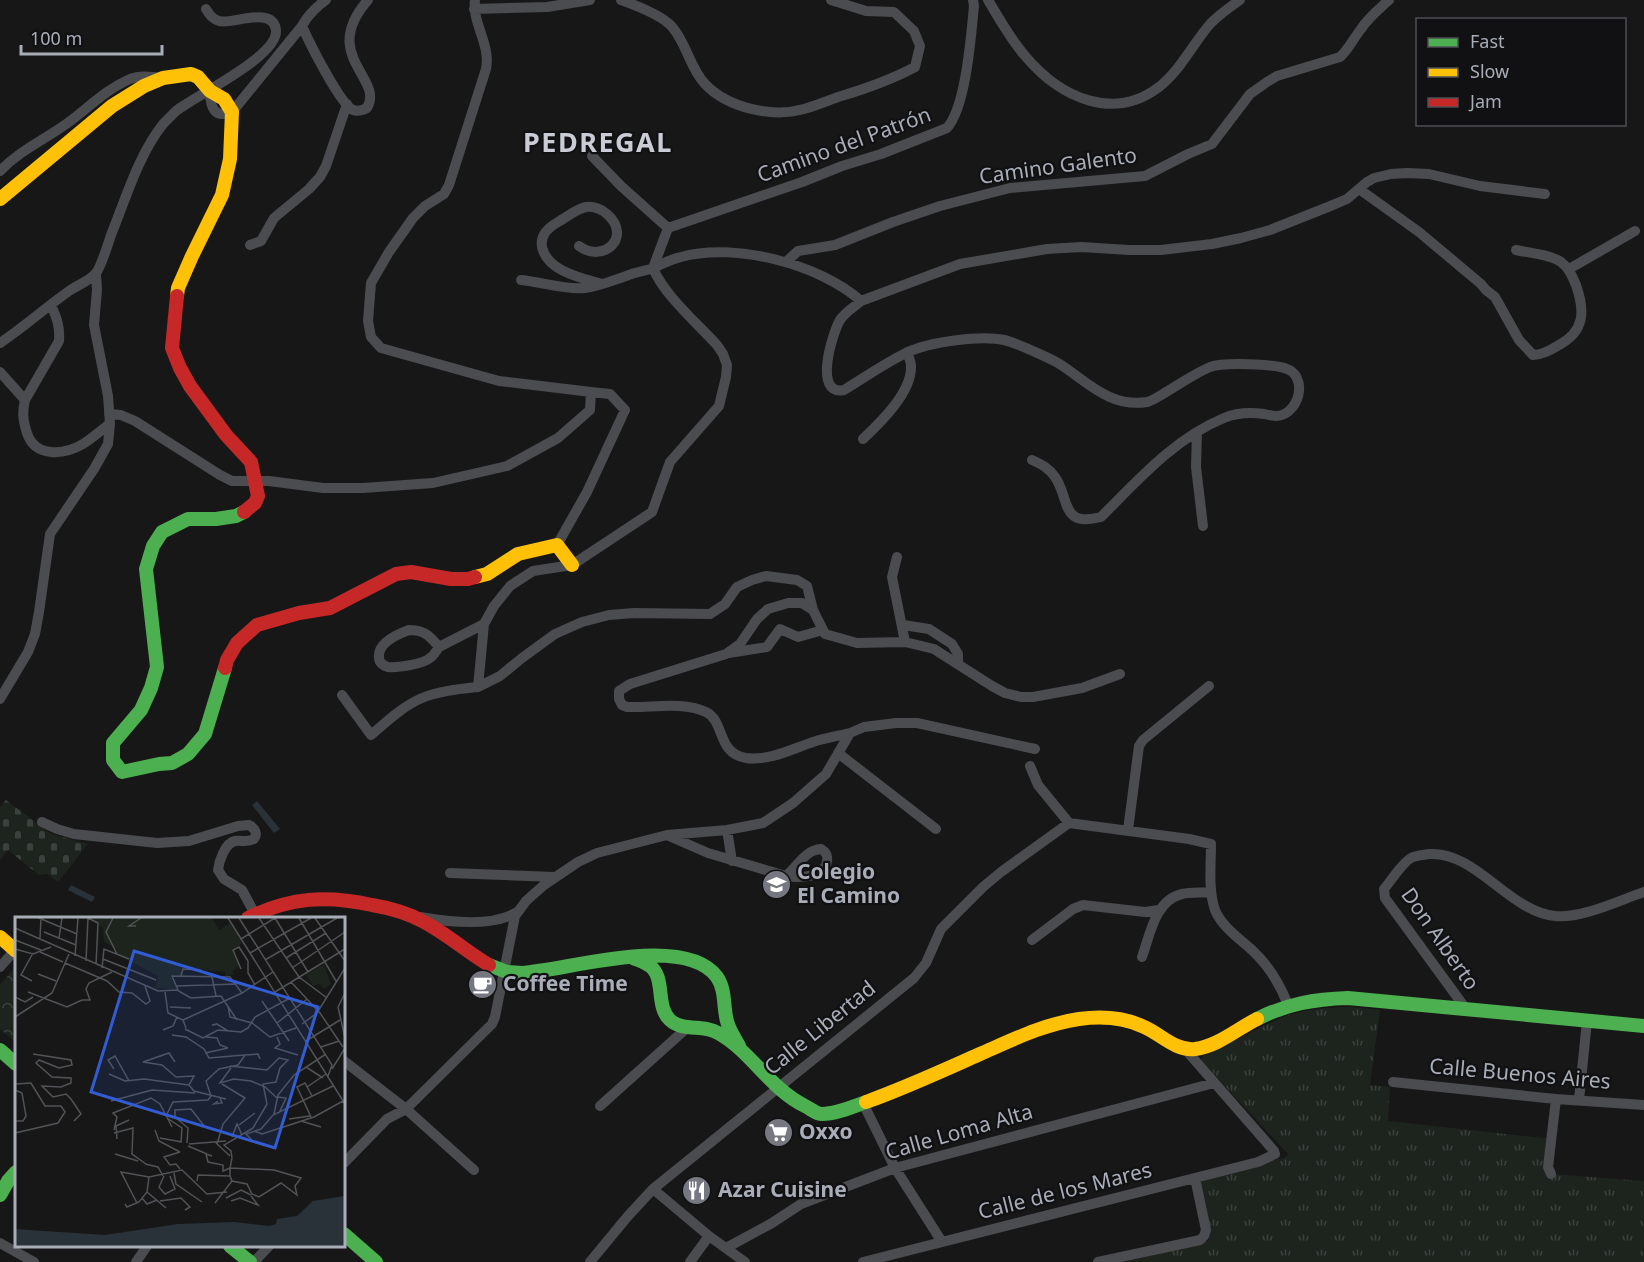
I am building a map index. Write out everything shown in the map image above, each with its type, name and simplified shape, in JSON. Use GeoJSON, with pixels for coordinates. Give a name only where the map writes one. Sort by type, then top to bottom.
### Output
{"type":"FeatureCollection","features":[{"type":"Feature","properties":{"kind":"street"},"geometry":{"type":"LineString","coordinates":[[232,112],[317,6],[326,0]]}},
{"type":"Feature","properties":{"kind":"street"},"geometry":{"type":"LineString","coordinates":[[302,26],[328,76],[347,104],[352,110],[360,111],[367,108],[371,102],[371,96],[352,58],[348,39],[350,27],[368,0]]}},
{"type":"Feature","properties":{"kind":"street"},"geometry":{"type":"LineString","coordinates":[[0,171],[10,160],[70,121],[98,97],[140,76],[163,78],[191,74],[198,77],[210,91],[224,99],[232,112],[230,159],[222,195],[178,288],[172,348],[190,386],[226,435],[251,462],[258,496],[248,510],[236,516],[188,519],[162,532],[153,546],[146,569],[157,667],[141,710],[113,743],[113,760],[122,772],[172,763],[188,754],[205,734],[227,660],[237,643],[257,625],[299,613],[330,608],[396,573],[411,572],[451,579],[468,579],[487,574],[518,554],[556,545],[587,492],[625,410],[610,394],[499,381],[381,348],[371,337],[368,321],[371,283],[388,252],[413,218],[425,206],[444,194],[449,185],[488,59],[474,4],[547,7],[590,0]]}},
{"type":"Feature","properties":{"kind":"street"},"geometry":{"type":"LineString","coordinates":[[621,0],[650,12],[673,26],[694,69],[719,96],[747,108],[782,113],[803,110],[866,89],[915,67],[920,46],[914,31],[894,12],[866,11],[831,0]]}},
{"type":"Feature","properties":{"kind":"street","name":"Camino del Patrón"},"geometry":{"type":"LineString","coordinates":[[668,228],[881,154],[947,128],[952,123],[959,107],[969,52],[973,0]]}},
{"type":"Feature","properties":{"kind":"street"},"geometry":{"type":"LineString","coordinates":[[988,0],[1027,58],[1050,80],[1077,96],[1106,104],[1143,98],[1160,86],[1175,71],[1211,23],[1240,0]]}},
{"type":"Feature","properties":{"kind":"street","name":"Camino Galento"},"geometry":{"type":"LineString","coordinates":[[786,262],[798,251],[835,245],[940,206],[1010,188],[1136,177],[1154,172],[1212,144],[1250,94],[1267,82],[1277,76],[1340,57],[1348,50],[1361,28],[1389,0]]}},
{"type":"Feature","properties":{"kind":"street"},"geometry":{"type":"LineString","coordinates":[[0,699],[28,652],[34,634],[50,534],[94,470],[108,444],[110,419],[94,325],[96,274],[134,177],[148,147],[176,111],[246,66],[273,41],[276,30],[267,18],[248,17],[222,22],[212,17],[206,9]]}},
{"type":"Feature","properties":{"kind":"street"},"geometry":{"type":"LineString","coordinates":[[0,199],[112,106],[144,86],[163,78]]}},
{"type":"Feature","properties":{"kind":"street"},"geometry":{"type":"LineString","coordinates":[[250,245],[261,241],[274,218],[320,177],[326,166],[347,104]]}},
{"type":"Feature","properties":{"kind":"street"},"geometry":{"type":"LineString","coordinates":[[478,687],[483,624],[510,586],[533,571],[572,565],[652,512],[670,462],[719,406],[726,377],[727,365],[717,345],[656,276],[653,268],[668,228],[621,186],[592,156]]}},
{"type":"Feature","properties":{"kind":"street"},"geometry":{"type":"LineString","coordinates":[[1032,460],[1047,467],[1056,478],[1071,514],[1091,520],[1101,517],[1160,459],[1216,421],[1232,414],[1278,416],[1287,413],[1296,403],[1300,388],[1297,377],[1288,369],[1239,364],[1212,367],[1149,402],[1131,402],[1110,399],[1057,362],[1005,340],[953,340],[908,352],[844,390],[837,391],[832,389],[826,371],[834,333],[841,319],[861,301],[960,264],[1047,249],[1081,247],[1161,250],[1241,238],[1291,222],[1347,199],[1374,178],[1391,174],[1429,174],[1480,186],[1545,194]]}},
{"type":"Feature","properties":{"kind":"street"},"geometry":{"type":"LineString","coordinates":[[1359,189],[1419,232],[1495,297],[1519,340],[1533,355],[1539,354],[1564,342],[1578,329],[1581,304],[1569,269],[1554,258],[1516,250]]}},
{"type":"Feature","properties":{"kind":"street"},"geometry":{"type":"LineString","coordinates":[[579,246],[593,253],[612,246],[617,239],[614,221],[606,213],[596,208],[586,207],[575,211],[546,231],[541,240],[543,250],[557,267],[605,285]]}},
{"type":"Feature","properties":{"kind":"street"},"geometry":{"type":"LineString","coordinates":[[1569,269],[1635,231]]}},
{"type":"Feature","properties":{"kind":"street"},"geometry":{"type":"LineString","coordinates":[[521,280],[569,288],[584,288],[605,285],[681,256],[710,251],[737,252],[786,262],[816,272],[834,281],[861,301]]}},
{"type":"Feature","properties":{"kind":"street"},"geometry":{"type":"LineString","coordinates":[[0,343],[96,274]]}},
{"type":"Feature","properties":{"kind":"street"},"geometry":{"type":"LineString","coordinates":[[51,305],[58,320],[59,341],[25,400],[22,410],[22,419],[29,438],[37,448],[50,452],[66,451],[82,445],[110,419],[121,415],[135,421],[220,475],[232,480],[254,480],[323,488],[434,483],[507,466],[558,438],[590,410],[591,392]]}},
{"type":"Feature","properties":{"kind":"street"},"geometry":{"type":"LineString","coordinates":[[863,439],[883,420],[908,381],[911,365],[908,352]]}},
{"type":"Feature","properties":{"kind":"street"},"geometry":{"type":"LineString","coordinates":[[0,372],[25,400]]}},
{"type":"Feature","properties":{"kind":"street"},"geometry":{"type":"LineString","coordinates":[[1197,432],[1196,467],[1203,526]]}},
{"type":"Feature","properties":{"kind":"street"},"geometry":{"type":"LineString","coordinates":[[556,545],[572,565]]}},
{"type":"Feature","properties":{"kind":"street"},"geometry":{"type":"LineString","coordinates":[[897,558],[892,577],[905,642]]}},
{"type":"Feature","properties":{"kind":"street"},"geometry":{"type":"LineString","coordinates":[[342,695],[371,735],[395,715],[422,698],[478,687],[500,676],[555,634],[582,622],[609,615],[634,613],[710,614],[725,604],[737,587],[766,576],[797,580],[807,586],[813,610],[825,634],[857,643],[905,642],[934,649],[1005,693],[1020,697],[1033,697],[1082,688],[1120,674]]}},
{"type":"Feature","properties":{"kind":"street"},"geometry":{"type":"LineString","coordinates":[[726,654],[740,644],[768,609],[788,603],[802,603],[813,610]]}},
{"type":"Feature","properties":{"kind":"street"},"geometry":{"type":"LineString","coordinates":[[439,647],[431,637],[420,630],[409,630],[383,645],[379,652],[379,659],[381,664],[388,667],[423,662],[433,657],[439,647],[483,624]]}},
{"type":"Feature","properties":{"kind":"street"},"geometry":{"type":"LineString","coordinates":[[903,625],[929,629],[952,644],[958,654],[958,663]]}},
{"type":"Feature","properties":{"kind":"street"},"geometry":{"type":"LineString","coordinates":[[823,630],[798,637],[780,629],[767,647],[726,654],[630,684],[620,691],[619,699],[622,705],[627,707],[686,706],[707,712],[718,727],[722,740],[733,753],[745,758],[772,757],[816,741],[850,734],[876,725],[896,723],[917,723],[1035,749]]}},
{"type":"Feature","properties":{"kind":"street"},"geometry":{"type":"LineString","coordinates":[[1128,830],[1139,746],[1143,740],[1209,686]]}},
{"type":"Feature","properties":{"kind":"street"},"geometry":{"type":"LineString","coordinates":[[345,1162],[387,1119],[406,1109],[492,1024],[513,920],[526,901],[555,877],[597,853],[667,835],[727,830],[763,823],[793,802],[826,774],[850,734]]}},
{"type":"Feature","properties":{"kind":"street"},"geometry":{"type":"LineString","coordinates":[[838,753],[936,829]]}},
{"type":"Feature","properties":{"kind":"street"},"geometry":{"type":"LineString","coordinates":[[1030,766],[1038,784],[1069,823],[1211,844],[1211,891],[1215,910],[1225,925],[1270,970],[1288,1005]]}},
{"type":"Feature","properties":{"kind":"street"},"geometry":{"type":"LineString","coordinates":[[42,822],[74,834],[157,843],[189,841],[238,826],[249,825],[256,833],[254,840],[236,841],[230,844],[223,853],[218,870],[224,879],[242,890],[251,916],[286,902],[314,898],[364,902],[435,920],[487,922],[502,919],[517,912]]}},
{"type":"Feature","properties":{"kind":"street","name":"Calle Libertad"},"geometry":{"type":"LineString","coordinates":[[590,1262],[653,1189],[920,972],[941,929],[955,915],[1000,872],[1069,823]]}},
{"type":"Feature","properties":{"kind":"street"},"geometry":{"type":"LineString","coordinates":[[727,830],[732,861]]}},
{"type":"Feature","properties":{"kind":"street"},"geometry":{"type":"LineString","coordinates":[[667,835],[708,853],[786,876]]}},
{"type":"Feature","properties":{"kind":"street","name":"Don Alberto"},"geometry":{"type":"LineString","coordinates":[[1466,1010],[1385,898],[1384,889],[1410,858],[1434,854],[1460,860],[1520,902],[1545,914],[1555,916],[1568,916],[1594,910],[1644,892]]}},
{"type":"Feature","properties":{"kind":"street"},"geometry":{"type":"LineString","coordinates":[[450,873],[555,877]]}},
{"type":"Feature","properties":{"kind":"street"},"geometry":{"type":"LineString","coordinates":[[1142,957],[1159,910],[1176,896],[1211,891]]}},
{"type":"Feature","properties":{"kind":"street"},"geometry":{"type":"LineString","coordinates":[[1032,940],[1078,906],[1145,912],[1159,910]]}},
{"type":"Feature","properties":{"kind":"street"},"geometry":{"type":"LineString","coordinates":[[412,915],[504,972],[530,972],[612,959],[654,956],[679,958],[703,965],[722,985],[728,1024],[742,1050]]}},
{"type":"Feature","properties":{"kind":"street"},"geometry":{"type":"LineString","coordinates":[[0,937],[15,949]]}},
{"type":"Feature","properties":{"kind":"street"},"geometry":{"type":"LineString","coordinates":[[0,966],[15,951]]}},
{"type":"Feature","properties":{"kind":"street"},"geometry":{"type":"LineString","coordinates":[[633,958],[652,967],[663,1008],[669,1019],[688,1028],[716,1031],[742,1050],[789,1098],[819,1114],[830,1115],[1063,1021],[1097,1016],[1145,1026],[1170,1043],[1185,1049],[1207,1046],[1256,1019],[1288,1005],[1315,999],[1348,998],[1644,1026]]}},
{"type":"Feature","properties":{"kind":"street"},"geometry":{"type":"LineString","coordinates":[[1579,1100],[1587,1021]]}},
{"type":"Feature","properties":{"kind":"street"},"geometry":{"type":"LineString","coordinates":[[600,1106],[688,1028]]}},
{"type":"Feature","properties":{"kind":"street"},"geometry":{"type":"LineString","coordinates":[[1185,1049],[1214,1083]]}},
{"type":"Feature","properties":{"kind":"street"},"geometry":{"type":"LineString","coordinates":[[0,1050],[15,1063]]}},
{"type":"Feature","properties":{"kind":"street"},"geometry":{"type":"LineString","coordinates":[[345,1061],[406,1109],[474,1170]]}},
{"type":"Feature","properties":{"kind":"street","name":"Calle Buenos Aires"},"geometry":{"type":"LineString","coordinates":[[1393,1082],[1556,1099],[1644,1105]]}},
{"type":"Feature","properties":{"kind":"street","name":"Calle de los Mares"},"geometry":{"type":"LineString","coordinates":[[863,1262],[1258,1162],[1275,1154],[1214,1083]]}},
{"type":"Feature","properties":{"kind":"street","name":"Calle Loma Alta"},"geometry":{"type":"LineString","coordinates":[[726,1248],[801,1204],[895,1168],[1214,1083]]}},
{"type":"Feature","properties":{"kind":"street"},"geometry":{"type":"LineString","coordinates":[[1551,1174],[1548,1167],[1556,1099]]}},
{"type":"Feature","properties":{"kind":"street"},"geometry":{"type":"LineString","coordinates":[[863,1103],[895,1168],[942,1242]]}},
{"type":"Feature","properties":{"kind":"street"},"geometry":{"type":"LineString","coordinates":[[0,1196],[15,1173]]}},
{"type":"Feature","properties":{"kind":"street"},"geometry":{"type":"LineString","coordinates":[[1098,1262],[1200,1239],[1204,1236],[1206,1230],[1195,1178]]}},
{"type":"Feature","properties":{"kind":"street"},"geometry":{"type":"LineString","coordinates":[[653,1189],[709,1236],[745,1262]]}},
{"type":"Feature","properties":{"kind":"street"},"geometry":{"type":"LineString","coordinates":[[345,1235],[376,1262]]}},
{"type":"Feature","properties":{"kind":"street"},"geometry":{"type":"LineString","coordinates":[[690,1262],[709,1236]]}},
{"type":"Feature","properties":{"kind":"street"},"geometry":{"type":"LineString","coordinates":[[0,1243],[34,1262]]}},
{"type":"Feature","properties":{"kind":"street"},"geometry":{"type":"LineString","coordinates":[[136,1262],[146,1247]]}},
{"type":"Feature","properties":{"kind":"street"},"geometry":{"type":"LineString","coordinates":[[233,1247],[252,1262],[267,1247]]}},
{"type":"Feature","properties":{"kind":"green space"},"geometry":{"type":"Polygon","coordinates":[[[6,800],[51,834],[88,844],[58,882],[47,874],[39,875],[8,850],[0,860],[0,807],[6,800]]]}},
{"type":"Feature","properties":{"kind":"green space"},"geometry":{"type":"Polygon","coordinates":[[[15,967],[15,1042],[0,1029],[0,985],[15,967]]]}},
{"type":"Feature","properties":{"kind":"green space"},"geometry":{"type":"Polygon","coordinates":[[[1352,1007],[1380,1010],[1370,1085],[1390,1087],[1388,1121],[1552,1139],[1551,1174],[1644,1181],[1644,1262],[1126,1262],[1209,1241],[1200,1181],[1289,1155],[1201,1060],[1203,1056],[1280,1018],[1298,1012],[1352,1007]]]}},
{"type":"Feature","properties":{"kind":"shaded area"},"geometry":{"type":"Polygon","coordinates":[[[257,801],[280,829],[274,833],[252,805],[257,801]]]}},
{"type":"Feature","properties":{"kind":"shaded area"},"geometry":{"type":"Polygon","coordinates":[[[71,885],[95,897],[92,902],[68,890],[71,885]]]}},
{"type":"Feature","properties":{"kind":"traffic: fast"},"geometry":{"type":"LineString","coordinates":[[225,668],[205,734],[188,754],[172,763],[122,772],[113,760],[113,743],[141,710],[157,667],[146,569],[153,546],[162,532],[188,519],[216,519],[236,516],[244,512]]}},
{"type":"Feature","properties":{"kind":"traffic: fast"},"geometry":{"type":"LineString","coordinates":[[489,965],[507,972],[522,973],[625,957],[653,956],[679,957],[701,964],[720,982],[728,1024],[739,1046]]}},
{"type":"Feature","properties":{"kind":"traffic: fast"},"geometry":{"type":"LineString","coordinates":[[633,958],[646,963],[655,971],[665,1014],[670,1020],[681,1026],[712,1030],[718,1033],[741,1050],[792,1098],[822,1114],[838,1112],[866,1102]]}},
{"type":"Feature","properties":{"kind":"traffic: fast"},"geometry":{"type":"LineString","coordinates":[[1257,1019],[1301,1003],[1348,998],[1644,1026]]}},
{"type":"Feature","properties":{"kind":"traffic: fast"},"geometry":{"type":"LineString","coordinates":[[0,1050],[15,1063]]}},
{"type":"Feature","properties":{"kind":"traffic: fast"},"geometry":{"type":"LineString","coordinates":[[0,1195],[15,1173]]}},
{"type":"Feature","properties":{"kind":"traffic: fast"},"geometry":{"type":"LineString","coordinates":[[345,1235],[376,1262]]}},
{"type":"Feature","properties":{"kind":"traffic: fast"},"geometry":{"type":"LineString","coordinates":[[231,1247],[250,1262]]}},
{"type":"Feature","properties":{"kind":"traffic: slow"},"geometry":{"type":"LineString","coordinates":[[0,199],[112,106],[144,86],[163,78],[191,74],[198,77],[210,91],[224,99],[232,112],[230,159],[222,195],[192,256],[178,288],[177,296]]}},
{"type":"Feature","properties":{"kind":"traffic: slow"},"geometry":{"type":"LineString","coordinates":[[475,577],[487,574],[518,554],[557,545],[572,565]]}},
{"type":"Feature","properties":{"kind":"traffic: slow"},"geometry":{"type":"LineString","coordinates":[[0,937],[15,950]]}},
{"type":"Feature","properties":{"kind":"traffic: slow"},"geometry":{"type":"LineString","coordinates":[[866,1102],[1028,1033],[1066,1021],[1095,1018],[1127,1021],[1149,1029],[1180,1047],[1195,1049],[1219,1041],[1257,1019]]}},
{"type":"Feature","properties":{"kind":"traffic: jam"},"geometry":{"type":"LineString","coordinates":[[177,296],[172,348],[180,368],[190,386],[226,435],[251,462],[258,496],[255,503],[244,512]]}},
{"type":"Feature","properties":{"kind":"traffic: jam"},"geometry":{"type":"LineString","coordinates":[[225,668],[237,643],[257,625],[299,613],[330,608],[396,574],[411,572],[451,579],[475,577]]}},
{"type":"Feature","properties":{"kind":"traffic: jam"},"geometry":{"type":"LineString","coordinates":[[250,917],[279,906],[309,900],[340,900],[379,906],[405,913],[424,922],[489,965]]}},
{"type":"Feature","properties":{"kind":"place","name":"Colegio El Camino"},"geometry":{"type":"Point","coordinates":[776,884]}},
{"type":"Feature","properties":{"kind":"place","name":"Coffee Time"},"geometry":{"type":"Point","coordinates":[482,984]}},
{"type":"Feature","properties":{"kind":"place","name":"Oxxo"},"geometry":{"type":"Point","coordinates":[778,1132]}},
{"type":"Feature","properties":{"kind":"place","name":"Azar Cuisine"},"geometry":{"type":"Point","coordinates":[697,1190]}},
{"type":"Feature","properties":{"kind":"district","name":"PEDREGAL"},"geometry":{"type":"Point","coordinates":[598,143]}}]}
